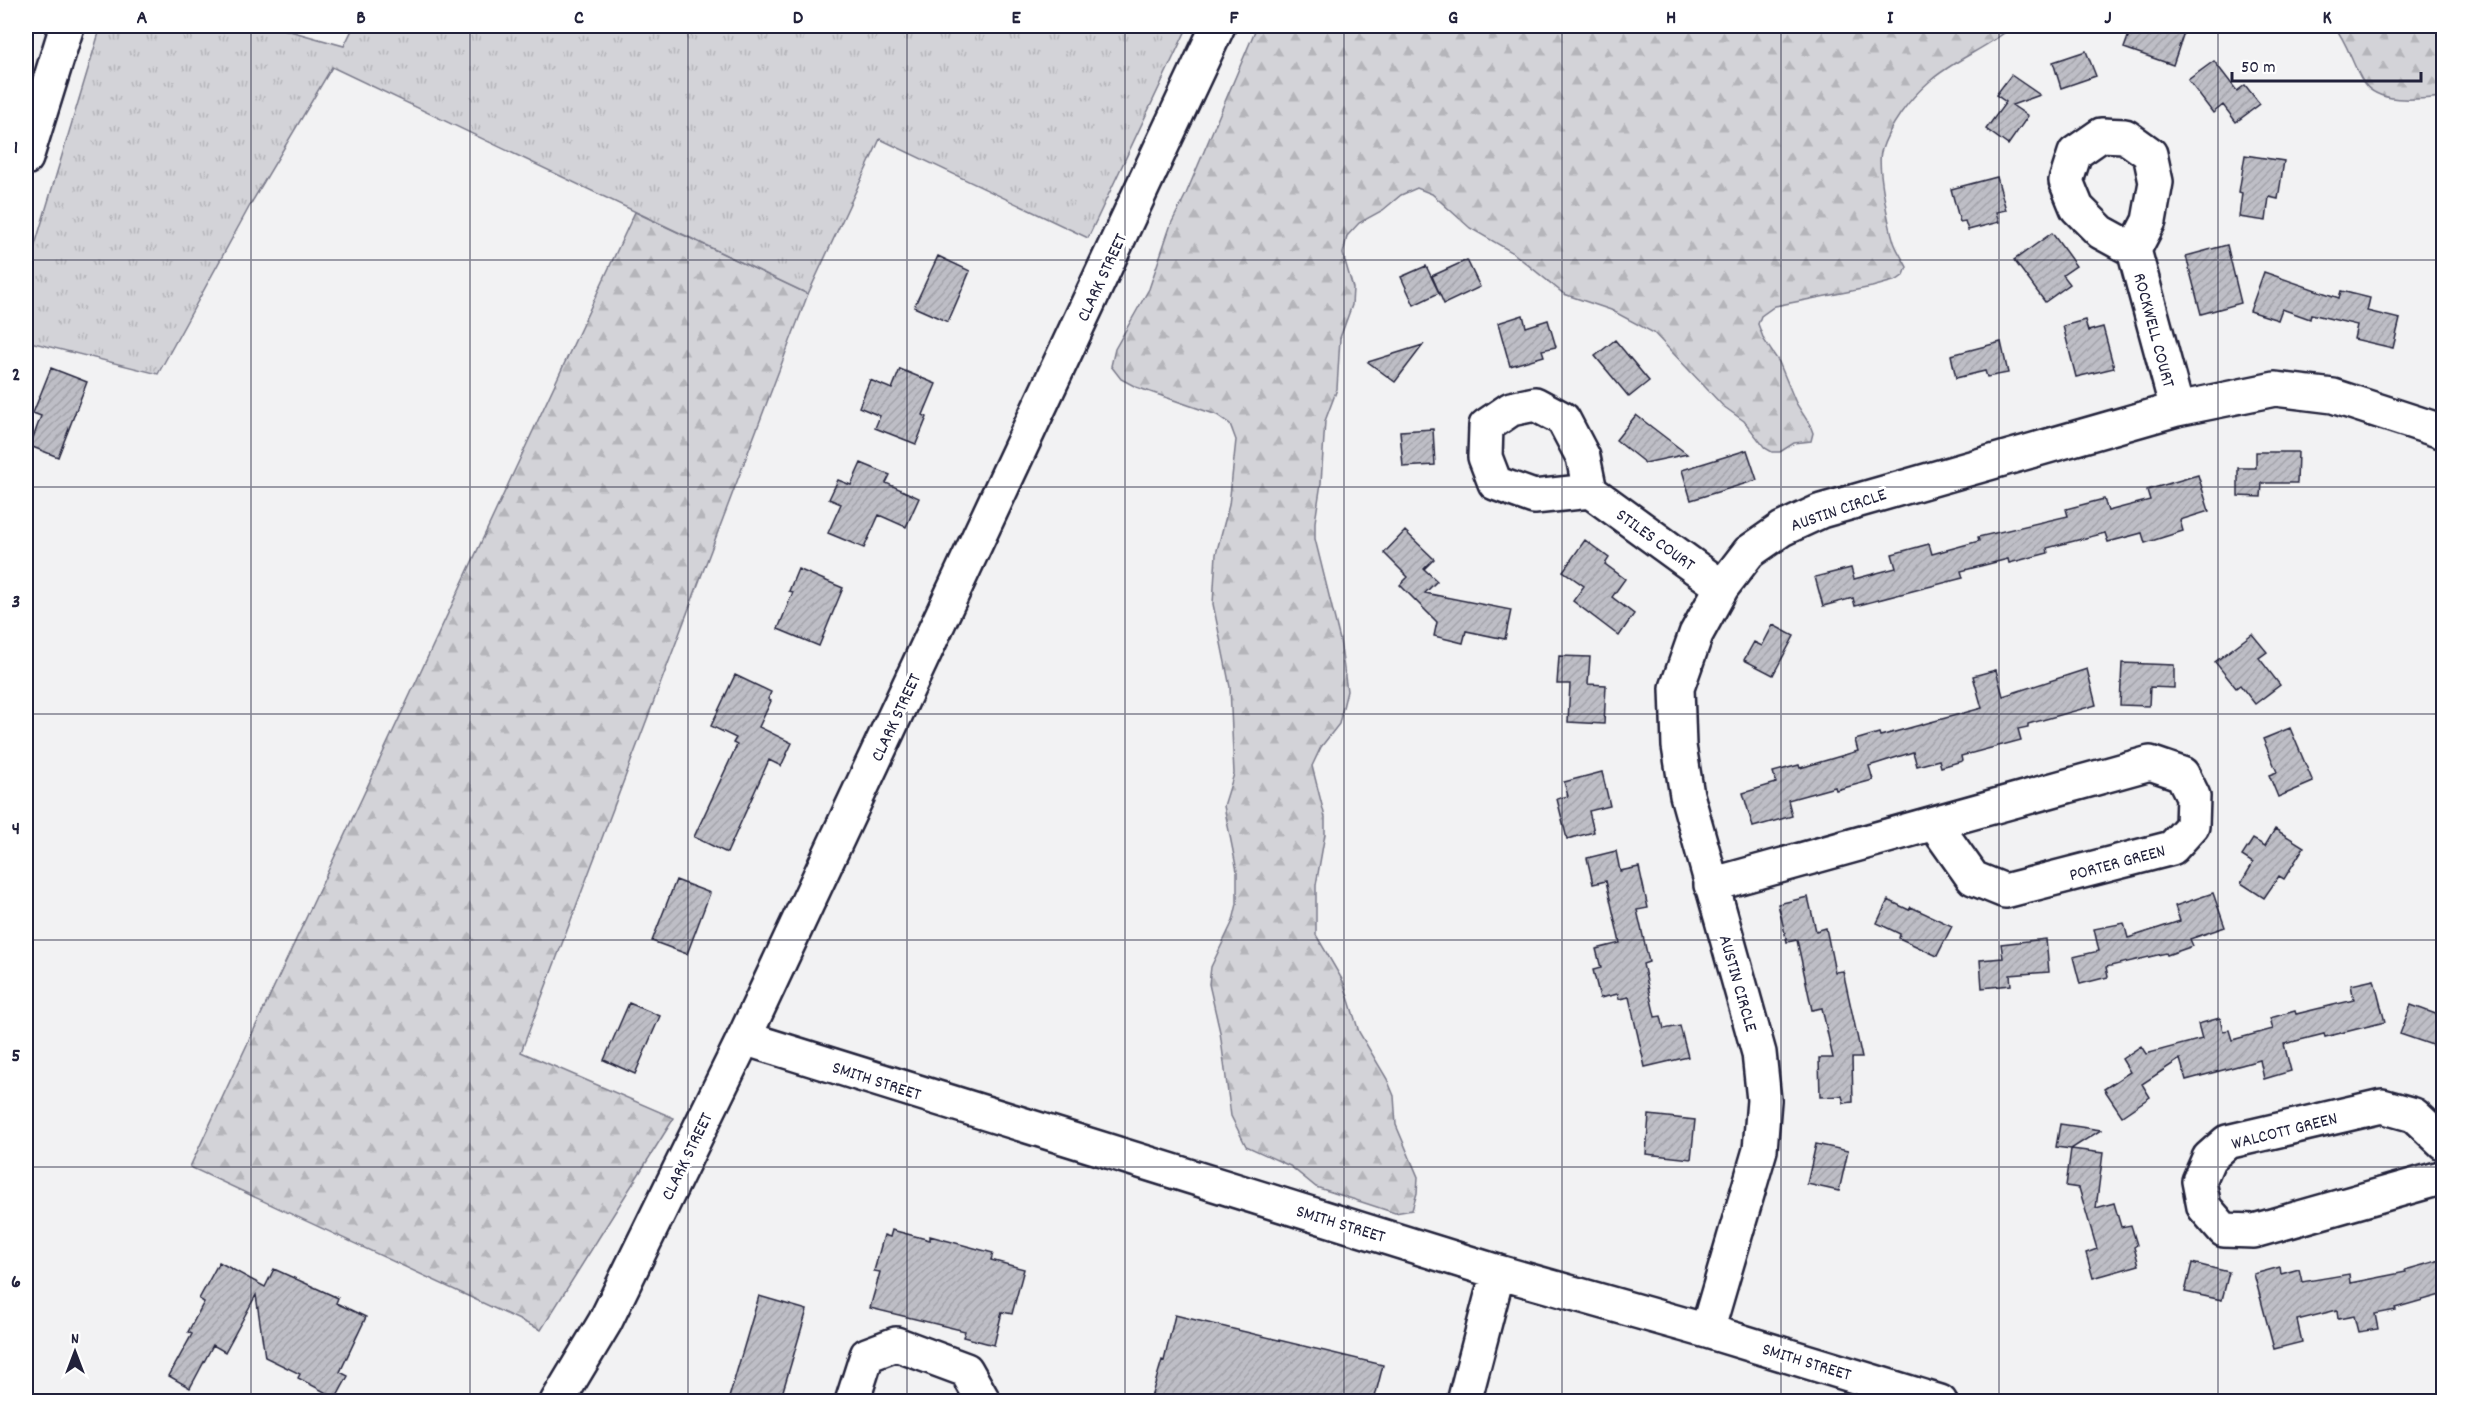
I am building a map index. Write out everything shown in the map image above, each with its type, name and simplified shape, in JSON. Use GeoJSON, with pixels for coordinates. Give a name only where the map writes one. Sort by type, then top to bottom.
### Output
{"type":"FeatureCollection","features":[{"type":"Feature","properties":{"kind":"street"},"geometry":{"type":"LineString","coordinates":[[26,158],[67,26]]}},
{"type":"Feature","properties":{"kind":"street","name":"CLARK STREET"},"geometry":{"type":"LineString","coordinates":[[557,1401],[605,1322],[744,1038],[1218,26]]}},
{"type":"Feature","properties":{"kind":"street","name":"ROCKWELL COURT"},"geometry":{"type":"LineString","coordinates":[[2134,250],[2177,409]]}},
{"type":"Feature","properties":{"kind":"street","name":"AUSTIN CIRCLE"},"geometry":{"type":"LineString","coordinates":[[1707,1331],[1760,1150],[1764,1100],[1759,1053],[1687,795],[1679,746],[1677,688],[1696,634],[1722,587],[1749,552],[1782,529],[1821,512],[2177,409],[2275,389],[2332,396],[2444,432]]}},
{"type":"Feature","properties":{"kind":"street","name":"STILES COURT"},"geometry":{"type":"LineString","coordinates":[[1590,491],[1722,587]]}},
{"type":"Feature","properties":{"kind":"street","name":"PORTER GREEN"},"geometry":{"type":"LineString","coordinates":[[1711,885],[1934,823],[2150,763],[2182,774],[2193,796],[2192,826],[2172,848],[2005,891],[1973,879],[1934,823]]}},
{"type":"Feature","properties":{"kind":"street","name":"SMITH STREET"},"geometry":{"type":"LineString","coordinates":[[744,1038],[1498,1272],[1707,1331],[1940,1401]]}},
{"type":"Feature","properties":{"kind":"street","name":"WALCOTT GREEN"},"geometry":{"type":"LineString","coordinates":[[2444,1143],[2414,1115],[2382,1106],[2227,1142],[2209,1158],[2199,1181],[2204,1207],[2224,1230],[2254,1231],[2444,1177]]}},
{"type":"Feature","properties":{"kind":"street"},"geometry":{"type":"LineString","coordinates":[[1467,1400],[1498,1272]]}},
{"type":"Feature","properties":{"kind":"street"},"geometry":{"type":"LineString","coordinates":[[852,1401],[867,1354],[896,1344],[966,1370],[984,1401]]}},
{"type":"Feature","properties":{"kind":"green space"},"geometry":{"type":"Polygon","coordinates":[[[101,26],[272,26],[344,46],[354,26],[1188,26],[1088,238],[880,139],[808,294],[332,67],[253,200],[158,374],[26,341],[26,275],[101,26]]]}},
{"type":"Feature","properties":{"kind":"green space"},"geometry":{"type":"Polygon","coordinates":[[[1257,26],[2013,26],[1930,81],[1915,96],[1889,132],[1881,152],[1882,183],[1894,242],[1907,267],[1904,275],[1897,280],[1872,287],[1775,306],[1761,316],[1758,324],[1764,340],[1779,362],[1796,403],[1813,433],[1811,441],[1794,443],[1780,452],[1772,452],[1765,448],[1744,421],[1723,406],[1654,333],[1611,310],[1564,294],[1512,252],[1470,228],[1432,194],[1417,188],[1401,195],[1383,210],[1359,223],[1347,236],[1343,254],[1353,288],[1352,305],[1340,338],[1337,389],[1325,421],[1315,539],[1340,640],[1347,691],[1339,724],[1321,747],[1312,766],[1325,817],[1325,834],[1316,885],[1316,935],[1343,981],[1359,1032],[1387,1079],[1394,1096],[1396,1125],[1418,1177],[1417,1193],[1412,1210],[1395,1213],[1316,1187],[1290,1166],[1246,1146],[1231,1116],[1220,1032],[1209,984],[1211,967],[1233,921],[1237,904],[1237,871],[1224,806],[1234,774],[1230,687],[1213,604],[1216,554],[1229,505],[1236,440],[1230,424],[1217,415],[1136,387],[1121,379],[1111,366],[1115,349],[1149,289],[1171,224],[1186,194],[1257,26]]]}},
{"type":"Feature","properties":{"kind":"green space"},"geometry":{"type":"Polygon","coordinates":[[[2334,26],[2443,26],[2443,97],[2390,98],[2371,90],[2364,83],[2334,26]]]}},
{"type":"Feature","properties":{"kind":"green space"},"geometry":{"type":"Polygon","coordinates":[[[635,212],[808,294],[521,1052],[674,1118],[541,1330],[190,1167],[635,212]]]}},
{"type":"Feature","properties":{"kind":"building"},"geometry":{"type":"Polygon","coordinates":[[[2132,26],[2186,26],[2173,65],[2124,48],[2132,26]]]}},
{"type":"Feature","properties":{"kind":"building"},"geometry":{"type":"Polygon","coordinates":[[[2086,51],[2096,76],[2061,88],[2053,62],[2086,51]]]}},
{"type":"Feature","properties":{"kind":"building"},"geometry":{"type":"Polygon","coordinates":[[[2214,61],[2237,91],[2245,85],[2260,104],[2236,122],[2223,105],[2213,113],[2188,80],[2214,61]]]}},
{"type":"Feature","properties":{"kind":"building"},"geometry":{"type":"Polygon","coordinates":[[[2011,75],[2040,95],[2012,105],[2028,116],[2008,145],[1986,129],[2006,102],[1996,95],[2011,75]]]}},
{"type":"Feature","properties":{"kind":"building"},"geometry":{"type":"Polygon","coordinates":[[[2245,155],[2284,161],[2278,199],[2269,197],[2266,221],[2239,217],[2242,193],[2239,192],[2245,155]]]}},
{"type":"Feature","properties":{"kind":"building"},"geometry":{"type":"Polygon","coordinates":[[[1997,177],[2006,210],[1996,212],[1999,222],[1968,230],[1965,221],[1960,222],[1951,189],[1997,177]]]}},
{"type":"Feature","properties":{"kind":"building"},"geometry":{"type":"Polygon","coordinates":[[[2052,233],[2076,266],[2063,275],[2070,284],[2045,302],[2014,260],[2052,233]]]}},
{"type":"Feature","properties":{"kind":"building"},"geometry":{"type":"Polygon","coordinates":[[[2227,245],[2241,303],[2201,314],[2186,256],[2227,245]]]}},
{"type":"Feature","properties":{"kind":"building"},"geometry":{"type":"Polygon","coordinates":[[[938,256],[970,271],[948,322],[914,307],[938,256]]]}},
{"type":"Feature","properties":{"kind":"building"},"geometry":{"type":"Polygon","coordinates":[[[1467,260],[1480,287],[1444,304],[1432,276],[1467,260]]]}},
{"type":"Feature","properties":{"kind":"building"},"geometry":{"type":"Polygon","coordinates":[[[1426,266],[1439,293],[1414,305],[1401,277],[1426,266]]]}},
{"type":"Feature","properties":{"kind":"building"},"geometry":{"type":"Polygon","coordinates":[[[2264,272],[2339,298],[2341,291],[2370,298],[2367,311],[2400,319],[2393,348],[2354,339],[2357,325],[2311,314],[2310,319],[2282,309],[2278,320],[2250,311],[2264,272]]]}},
{"type":"Feature","properties":{"kind":"building"},"geometry":{"type":"Polygon","coordinates":[[[1523,315],[1526,327],[1548,320],[1556,347],[1542,350],[1544,356],[1510,366],[1498,323],[1523,315]]]}},
{"type":"Feature","properties":{"kind":"building"},"geometry":{"type":"Polygon","coordinates":[[[2085,320],[2088,331],[2103,327],[2114,368],[2076,377],[2063,326],[2085,320]]]}},
{"type":"Feature","properties":{"kind":"building"},"geometry":{"type":"Polygon","coordinates":[[[1615,340],[1649,381],[1629,397],[1595,356],[1615,340]]]}},
{"type":"Feature","properties":{"kind":"building"},"geometry":{"type":"Polygon","coordinates":[[[2001,342],[2008,373],[1987,377],[1985,371],[1956,378],[1951,355],[2001,342]]]}},
{"type":"Feature","properties":{"kind":"building"},"geometry":{"type":"Polygon","coordinates":[[[1423,345],[1395,382],[1368,362],[1423,345]]]}},
{"type":"Feature","properties":{"kind":"building"},"geometry":{"type":"Polygon","coordinates":[[[51,368],[87,382],[58,457],[30,446],[41,416],[33,413],[51,368]]]}},
{"type":"Feature","properties":{"kind":"building"},"geometry":{"type":"Polygon","coordinates":[[[900,369],[936,384],[923,415],[927,417],[916,444],[875,428],[880,416],[859,407],[870,380],[892,389],[900,369]]]}},
{"type":"Feature","properties":{"kind":"building"},"geometry":{"type":"Polygon","coordinates":[[[1636,415],[1687,454],[1645,463],[1616,440],[1636,415]]]}},
{"type":"Feature","properties":{"kind":"building"},"geometry":{"type":"Polygon","coordinates":[[[1433,429],[1435,465],[1403,467],[1400,431],[1433,429]]]}},
{"type":"Feature","properties":{"kind":"building"},"geometry":{"type":"Polygon","coordinates":[[[1747,450],[1757,480],[1691,500],[1682,470],[1747,450]]]}},
{"type":"Feature","properties":{"kind":"building"},"geometry":{"type":"Polygon","coordinates":[[[2256,452],[2298,452],[2297,483],[2262,483],[2261,497],[2238,496],[2238,468],[2256,468],[2256,452]]]}},
{"type":"Feature","properties":{"kind":"building"},"geometry":{"type":"Polygon","coordinates":[[[861,463],[890,475],[886,483],[919,498],[906,527],[879,515],[864,548],[828,533],[841,504],[829,499],[838,480],[851,485],[861,463]]]}},
{"type":"Feature","properties":{"kind":"building"},"geometry":{"type":"Polygon","coordinates":[[[2198,475],[2209,511],[2180,520],[2183,531],[2145,543],[2142,533],[2108,542],[2105,533],[2047,548],[2048,553],[2009,563],[2008,559],[1961,571],[1963,578],[1855,606],[1853,598],[1823,606],[1815,577],[1851,568],[1854,579],[1896,568],[1892,554],[1929,544],[1932,554],[1979,541],[1978,537],[2068,516],[2066,509],[2104,499],[2108,511],[2150,500],[2147,490],[2198,475]]]}},
{"type":"Feature","properties":{"kind":"building"},"geometry":{"type":"Polygon","coordinates":[[[1405,531],[1434,559],[1424,569],[1437,581],[1425,593],[1511,610],[1505,639],[1466,631],[1463,643],[1434,636],[1437,622],[1400,585],[1408,577],[1384,553],[1405,531]]]}},
{"type":"Feature","properties":{"kind":"building"},"geometry":{"type":"Polygon","coordinates":[[[1585,540],[1609,558],[1605,564],[1625,579],[1612,597],[1634,614],[1619,636],[1573,601],[1584,586],[1563,571],[1585,540]]]}},
{"type":"Feature","properties":{"kind":"building"},"geometry":{"type":"Polygon","coordinates":[[[798,569],[843,588],[819,646],[778,629],[793,592],[789,591],[798,569]]]}},
{"type":"Feature","properties":{"kind":"building"},"geometry":{"type":"Polygon","coordinates":[[[1773,625],[1794,636],[1773,675],[1744,660],[1754,642],[1762,646],[1773,625]]]}},
{"type":"Feature","properties":{"kind":"building"},"geometry":{"type":"Polygon","coordinates":[[[2252,634],[2267,652],[2259,658],[2280,685],[2255,704],[2240,685],[2236,688],[2215,662],[2252,634]]]}},
{"type":"Feature","properties":{"kind":"building"},"geometry":{"type":"Polygon","coordinates":[[[1559,656],[1590,657],[1588,684],[1606,685],[1604,724],[1568,722],[1570,684],[1557,684],[1559,656]]]}},
{"type":"Feature","properties":{"kind":"building"},"geometry":{"type":"Polygon","coordinates":[[[2122,663],[2174,665],[2174,688],[2150,687],[2149,706],[2120,705],[2122,663]]]}},
{"type":"Feature","properties":{"kind":"building"},"geometry":{"type":"Polygon","coordinates":[[[2087,669],[2096,705],[2028,724],[2028,727],[2018,729],[2021,740],[1961,756],[1962,761],[1941,767],[1939,760],[1917,766],[1913,752],[1869,766],[1873,780],[1836,790],[1835,787],[1788,800],[1792,816],[1753,827],[1743,793],[1776,783],[1773,772],[1799,765],[1800,768],[1858,751],[1855,740],[1879,733],[1880,736],[1982,708],[1973,676],[1996,670],[2003,696],[2087,669]]]}},
{"type":"Feature","properties":{"kind":"building"},"geometry":{"type":"Polygon","coordinates":[[[735,675],[771,692],[768,699],[771,701],[759,727],[792,743],[781,766],[769,760],[727,853],[694,837],[737,745],[733,743],[736,738],[711,726],[735,675]]]}},
{"type":"Feature","properties":{"kind":"building"},"geometry":{"type":"Polygon","coordinates":[[[2290,728],[2313,782],[2278,797],[2269,775],[2277,772],[2263,739],[2290,728]]]}},
{"type":"Feature","properties":{"kind":"building"},"geometry":{"type":"Polygon","coordinates":[[[1602,772],[1610,806],[1589,811],[1594,832],[1567,839],[1557,799],[1568,796],[1564,782],[1602,772]]]}},
{"type":"Feature","properties":{"kind":"building"},"geometry":{"type":"Polygon","coordinates":[[[2275,829],[2304,847],[2284,879],[2279,876],[2264,898],[2241,883],[2253,863],[2242,856],[2253,839],[2265,846],[2275,829]]]}},
{"type":"Feature","properties":{"kind":"building"},"geometry":{"type":"Polygon","coordinates":[[[1616,851],[1620,871],[1639,867],[1648,908],[1637,910],[1649,962],[1643,964],[1655,1017],[1661,1016],[1664,1029],[1680,1026],[1688,1057],[1645,1067],[1629,997],[1619,999],[1618,994],[1600,998],[1593,970],[1601,968],[1596,949],[1620,943],[1606,881],[1593,884],[1587,858],[1616,851]]]}},
{"type":"Feature","properties":{"kind":"building"},"geometry":{"type":"Polygon","coordinates":[[[676,880],[710,893],[687,954],[652,941],[676,880]]]}},
{"type":"Feature","properties":{"kind":"building"},"geometry":{"type":"Polygon","coordinates":[[[2213,893],[2225,927],[2190,939],[2193,946],[2167,955],[2166,953],[2106,967],[2108,977],[2080,984],[2073,957],[2099,951],[2094,929],[2124,923],[2128,938],[2180,921],[2175,906],[2213,893]]]}},
{"type":"Feature","properties":{"kind":"building"},"geometry":{"type":"Polygon","coordinates":[[[1808,897],[1816,931],[1826,928],[1835,972],[1843,971],[1862,1058],[1852,1058],[1853,1102],[1844,1103],[1842,1096],[1820,1097],[1819,1058],[1833,1058],[1822,1008],[1812,1010],[1797,940],[1787,942],[1778,904],[1808,897]]]}},
{"type":"Feature","properties":{"kind":"building"},"geometry":{"type":"Polygon","coordinates":[[[1888,900],[1909,910],[1911,907],[1952,926],[1937,956],[1899,938],[1900,934],[1877,923],[1888,900]]]}},
{"type":"Feature","properties":{"kind":"building"},"geometry":{"type":"Polygon","coordinates":[[[2046,939],[2049,972],[2010,975],[2011,985],[1982,988],[1980,960],[2003,958],[2001,944],[2046,939]]]}},
{"type":"Feature","properties":{"kind":"building"},"geometry":{"type":"Polygon","coordinates":[[[2374,980],[2385,1022],[2325,1037],[2324,1034],[2284,1044],[2291,1071],[2264,1079],[2260,1060],[2186,1080],[2180,1059],[2142,1084],[2150,1097],[2122,1116],[2104,1089],[2130,1072],[2122,1059],[2141,1046],[2146,1054],[2202,1039],[2198,1024],[2220,1018],[2223,1031],[2229,1030],[2232,1040],[2273,1029],[2270,1018],[2354,1000],[2351,985],[2374,980]]]}},
{"type":"Feature","properties":{"kind":"building"},"geometry":{"type":"Polygon","coordinates":[[[629,1003],[660,1016],[635,1074],[604,1060],[629,1003]]]}},
{"type":"Feature","properties":{"kind":"building"},"geometry":{"type":"Polygon","coordinates":[[[2411,1005],[2444,1017],[2444,1049],[2400,1034],[2411,1005]]]}},
{"type":"Feature","properties":{"kind":"building"},"geometry":{"type":"Polygon","coordinates":[[[1649,1115],[1695,1120],[1691,1159],[1646,1154],[1649,1115]]]}},
{"type":"Feature","properties":{"kind":"building"},"geometry":{"type":"Polygon","coordinates":[[[2060,1124],[2101,1130],[2071,1149],[2056,1147],[2060,1124]]]}},
{"type":"Feature","properties":{"kind":"building"},"geometry":{"type":"Polygon","coordinates":[[[1816,1144],[1848,1151],[1839,1191],[1807,1184],[1816,1144]]]}},
{"type":"Feature","properties":{"kind":"building"},"geometry":{"type":"Polygon","coordinates":[[[2071,1149],[2103,1153],[2096,1208],[2114,1203],[2121,1227],[2131,1225],[2137,1245],[2134,1247],[2139,1265],[2093,1278],[2086,1253],[2097,1249],[2079,1188],[2066,1186],[2071,1149]]]}},
{"type":"Feature","properties":{"kind":"building"},"geometry":{"type":"Polygon","coordinates":[[[892,1230],[930,1240],[930,1236],[993,1253],[991,1260],[1024,1269],[1012,1314],[1002,1312],[994,1345],[963,1337],[965,1331],[870,1308],[880,1272],[874,1271],[884,1235],[890,1237],[892,1230]]]}},
{"type":"Feature","properties":{"kind":"building"},"geometry":{"type":"Polygon","coordinates":[[[2444,1259],[2444,1294],[2395,1308],[2396,1310],[2375,1314],[2378,1329],[2358,1332],[2354,1316],[2338,1319],[2337,1310],[2297,1320],[2302,1342],[2274,1349],[2254,1274],[2280,1267],[2281,1274],[2299,1269],[2302,1282],[2349,1274],[2350,1283],[2406,1272],[2405,1270],[2444,1259]]]}},
{"type":"Feature","properties":{"kind":"building"},"geometry":{"type":"Polygon","coordinates":[[[219,1262],[265,1287],[274,1269],[338,1298],[336,1303],[366,1317],[340,1372],[348,1376],[336,1398],[298,1378],[300,1374],[265,1357],[256,1295],[225,1352],[213,1345],[190,1388],[169,1376],[192,1334],[188,1332],[204,1302],[199,1299],[219,1262]]]}},
{"type":"Feature","properties":{"kind":"building"},"geometry":{"type":"Polygon","coordinates":[[[2192,1263],[2229,1272],[2222,1300],[2185,1292],[2192,1263]]]}},
{"type":"Feature","properties":{"kind":"building"},"geometry":{"type":"Polygon","coordinates":[[[759,1296],[807,1310],[780,1401],[728,1401],[759,1296]]]}},
{"type":"Feature","properties":{"kind":"building"},"geometry":{"type":"Polygon","coordinates":[[[1175,1315],[1383,1365],[1374,1401],[1150,1401],[1162,1360],[1164,1361],[1175,1315]]]}}]}
